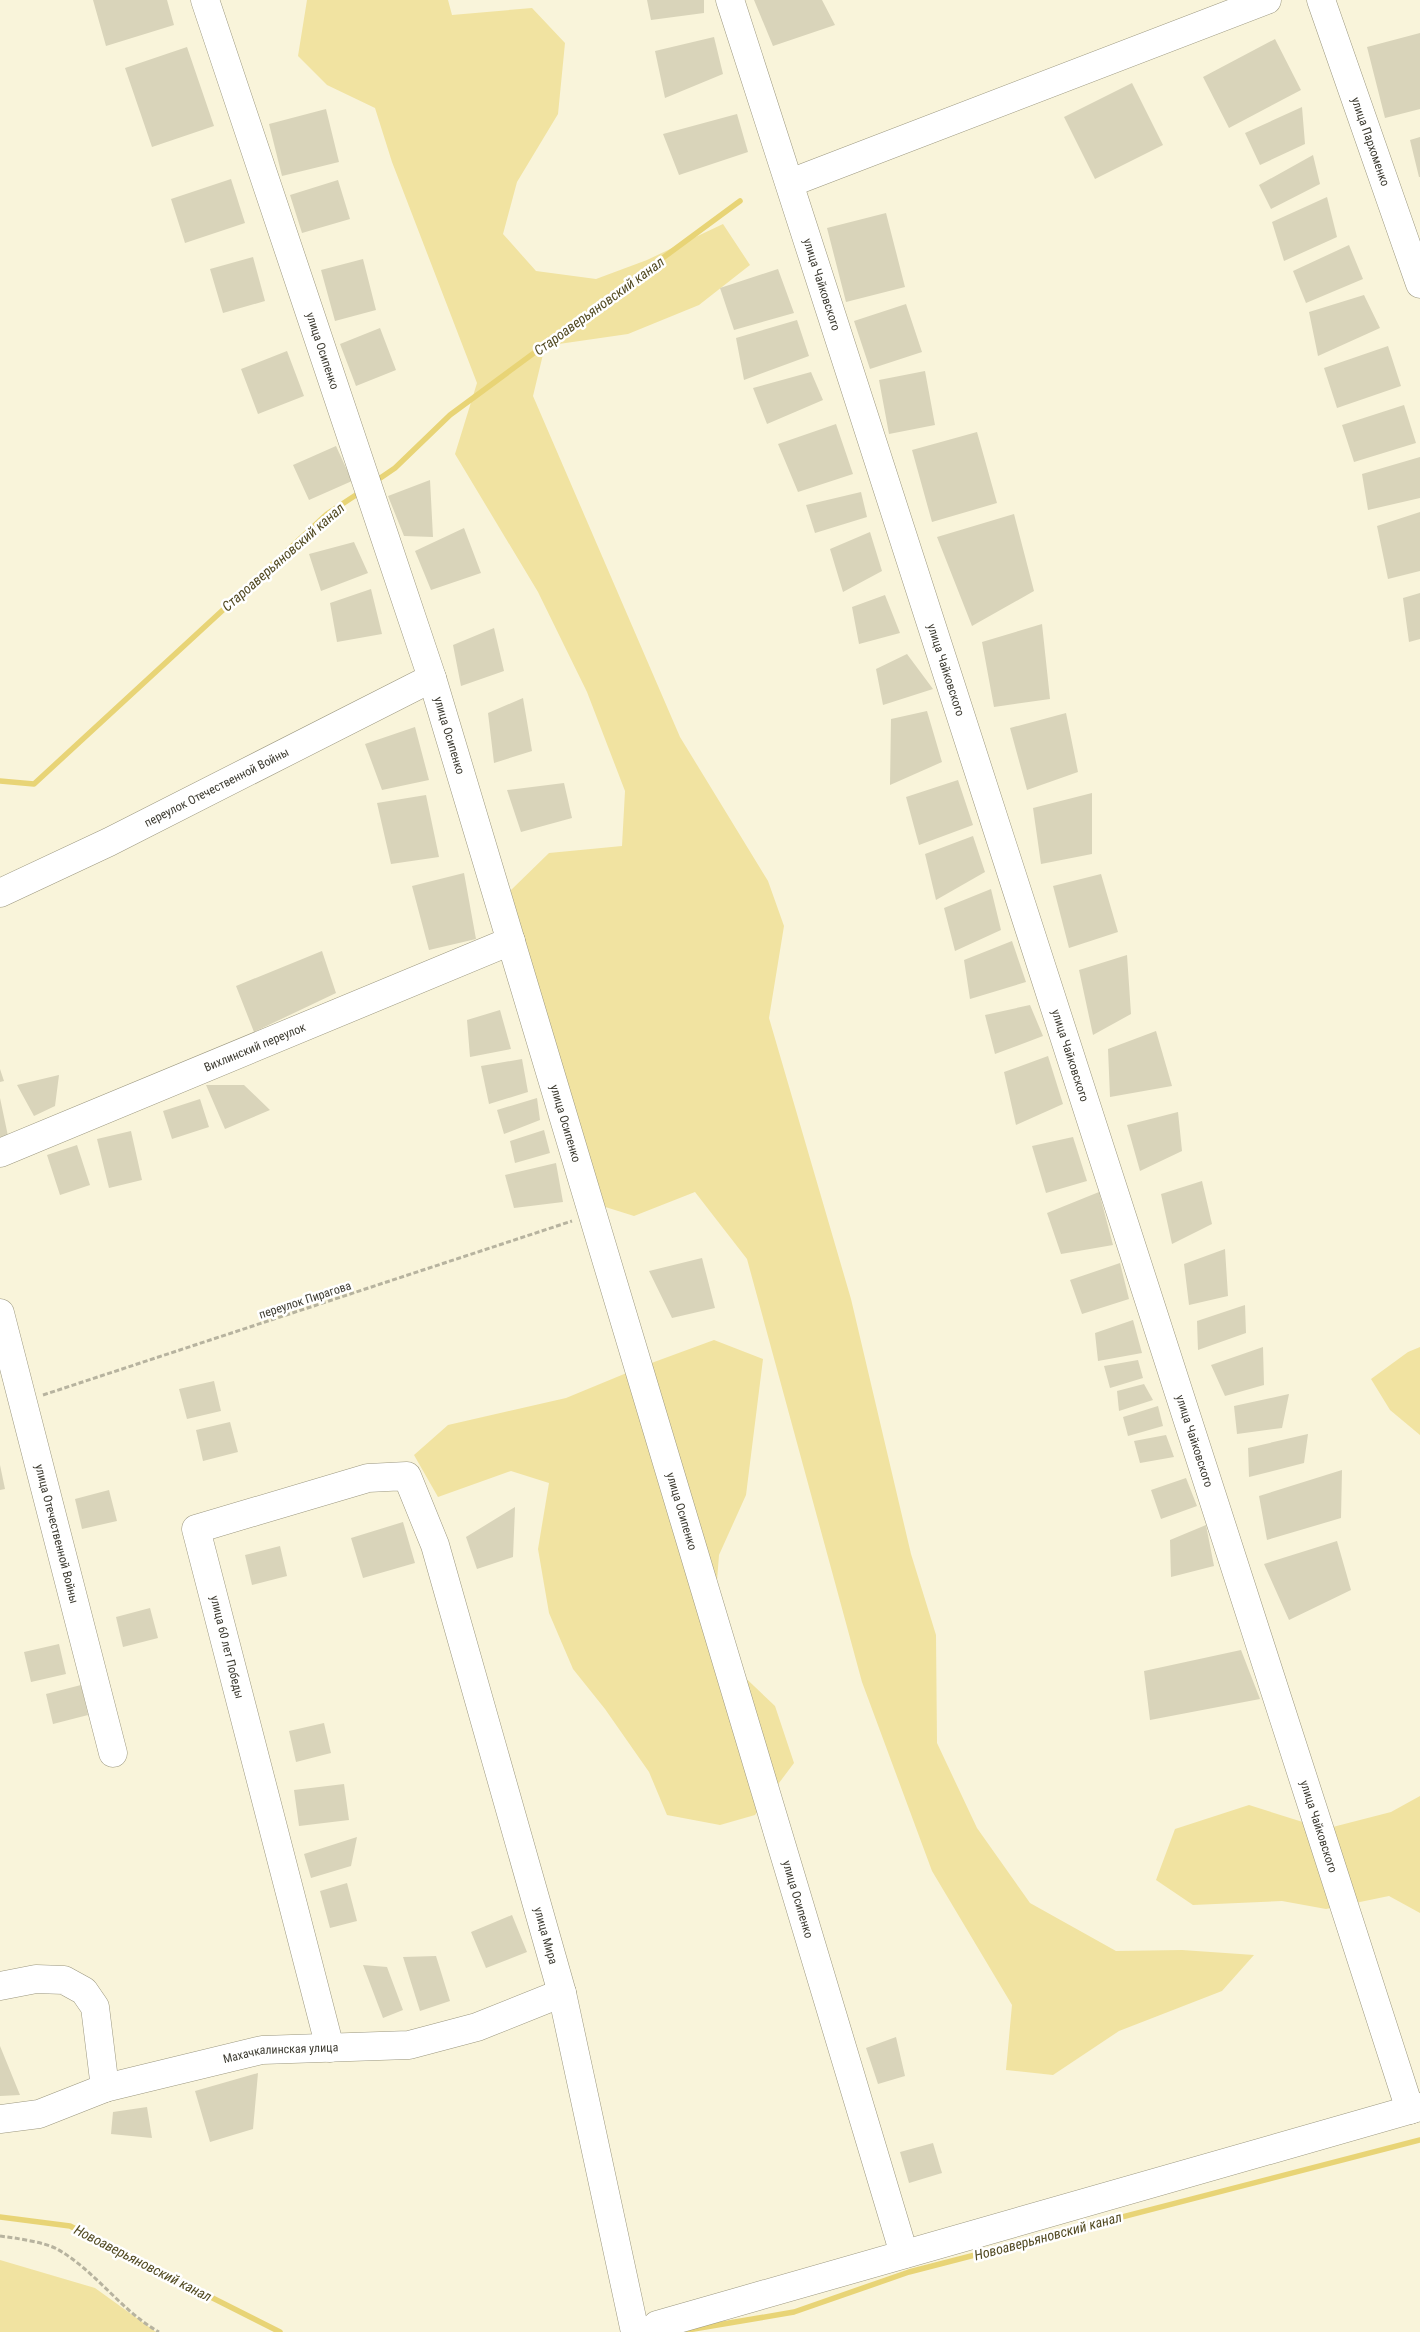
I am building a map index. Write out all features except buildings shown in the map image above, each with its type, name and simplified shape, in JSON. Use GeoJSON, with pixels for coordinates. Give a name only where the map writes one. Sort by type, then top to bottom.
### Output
{"type":"FeatureCollection","features":[{"type":"Feature","properties":{"kind":"street","name":"улица Осипенко"},"geometry":{"type":"LineString","coordinates":[[205,0],[432,678],[904,2254]]}},
{"type":"Feature","properties":{"kind":"street","name":"улица Чайковского"},"geometry":{"type":"LineString","coordinates":[[730,0],[1415,2108]]}},
{"type":"Feature","properties":{"kind":"street"},"geometry":{"type":"LineString","coordinates":[[790,183],[1267,0]]}},
{"type":"Feature","properties":{"kind":"street","name":"улица Пархоменко"},"geometry":{"type":"LineString","coordinates":[[1321,0],[1420,284]]}},
{"type":"Feature","properties":{"kind":"street","name":"переулок Отечественной Войны"},"geometry":{"type":"LineString","coordinates":[[0,893],[109,842],[432,678]]}},
{"type":"Feature","properties":{"kind":"street","name":"Вихлинский переулок"},"geometry":{"type":"LineString","coordinates":[[0,1153],[512,941]]}},
{"type":"Feature","properties":{"kind":"street","name":"улица Отечественной Войны"},"geometry":{"type":"LineString","coordinates":[[0,1314],[113,1753]]}},
{"type":"Feature","properties":{"kind":"street","name":"улица 60 лет Победы"},"geometry":{"type":"LineString","coordinates":[[330,2048],[196,1530],[368,1478],[407,1476],[435,1545]]}},
{"type":"Feature","properties":{"kind":"street","name":"улица Мира"},"geometry":{"type":"LineString","coordinates":[[435,1545],[562,1993],[649,2330]]}},
{"type":"Feature","properties":{"kind":"street"},"geometry":{"type":"LineString","coordinates":[[0,1986],[36,1979],[64,1980],[84,1991],[95,2008],[105,2088]]}},
{"type":"Feature","properties":{"kind":"street","name":"Махачкалинская улица"},"geometry":{"type":"LineString","coordinates":[[0,2119],[39,2114],[105,2088],[262,2050],[409,2045],[477,2027],[562,1993]]}},
{"type":"Feature","properties":{"kind":"street"},"geometry":{"type":"LineString","coordinates":[[649,2330],[904,2254],[1415,2108]]}},
{"type":"Feature","properties":{"kind":"path","name":"переулок Пирагова"},"geometry":{"type":"LineString","coordinates":[[24,1402],[592,1215]]}},
{"type":"Feature","properties":{"kind":"path"},"geometry":{"type":"LineString","coordinates":[[0,2236],[55,2248],[89,2270],[146,2325],[159,2332]]}},
{"type":"Feature","properties":{"kind":"shaded area"},"geometry":{"type":"Polygon","coordinates":[[[307,0],[448,0],[452,15],[532,8],[565,43],[558,114],[517,182],[503,234],[536,271],[596,279],[647,260],[723,224],[750,265],[699,305],[628,334],[545,346],[533,396],[680,737],[768,881],[784,926],[769,1018],[851,1299],[911,1554],[936,1635],[937,1743],[977,1828],[1030,1903],[1116,1951],[1182,1950],[1254,1955],[1222,1991],[1119,2031],[1053,2075],[1006,2070],[1012,2005],[932,1871],[862,1682],[747,1259],[695,1192],[634,1216],[580,1199],[510,891],[549,853],[622,846],[625,791],[587,692],[538,592],[455,454],[477,383],[392,162],[375,108],[327,85],[298,56],[307,0]]]}},
{"type":"Feature","properties":{"kind":"shaded area"},"geometry":{"type":"Polygon","coordinates":[[[714,1340],[763,1359],[746,1495],[719,1555],[714,1619],[734,1667],[775,1706],[794,1763],[755,1815],[720,1825],[667,1815],[649,1772],[605,1709],[573,1669],[549,1613],[538,1549],[549,1483],[511,1471],[438,1497],[414,1455],[448,1425],[566,1398],[646,1365],[714,1340]]]}},
{"type":"Feature","properties":{"kind":"shaded area"},"geometry":{"type":"Polygon","coordinates":[[[1420,1347],[1420,1435],[1390,1410],[1371,1379],[1408,1352],[1420,1347]]]}},
{"type":"Feature","properties":{"kind":"shaded area"},"geometry":{"type":"Polygon","coordinates":[[[1420,1796],[1420,1913],[1389,1896],[1326,1909],[1282,1901],[1193,1905],[1156,1880],[1175,1829],[1249,1805],[1325,1829],[1391,1812],[1420,1796]]]}},
{"type":"Feature","properties":{"kind":"shaded area"},"geometry":{"type":"Polygon","coordinates":[[[0,2260],[95,2288],[156,2332],[0,2332],[0,2260]]]}},
{"type":"Feature","properties":{"kind":"waterway","name":"Староаверьяновский канал"},"geometry":{"type":"LineString","coordinates":[[373,483],[395,468],[450,415],[740,201]]}},
{"type":"Feature","properties":{"kind":"waterway","name":"Староаверьяновский канал"},"geometry":{"type":"LineString","coordinates":[[0,781],[34,784],[327,514],[362,491]]}},
{"type":"Feature","properties":{"kind":"waterway","name":"Новоаверьяновский канал"},"geometry":{"type":"LineString","coordinates":[[682,2331],[794,2312],[909,2272],[1420,2140]]}},
{"type":"Feature","properties":{"kind":"waterway","name":"Новоаверьяновский канал"},"geometry":{"type":"LineString","coordinates":[[0,2217],[70,2226],[280,2332]]}}]}
